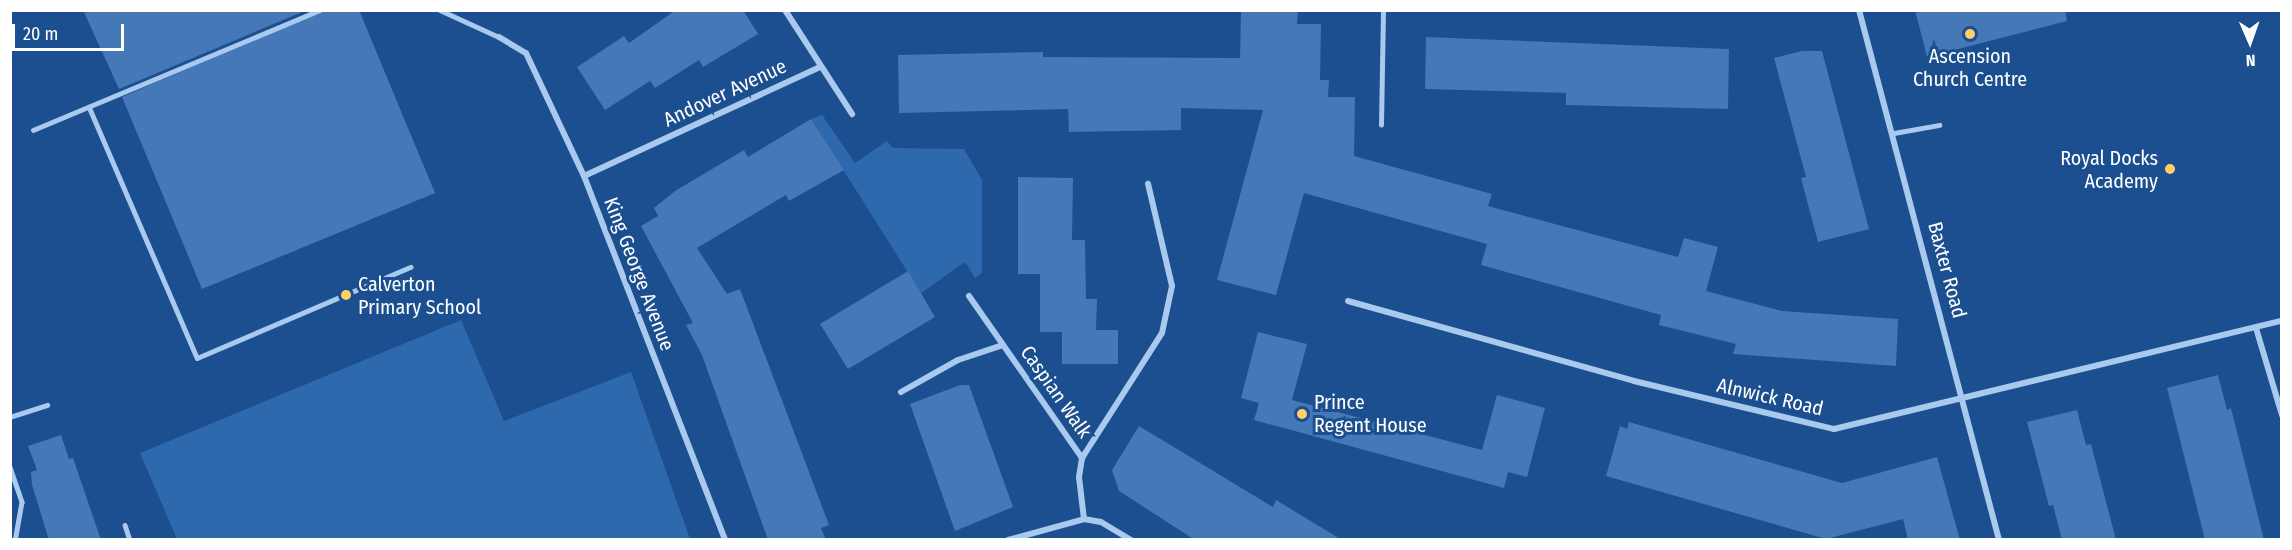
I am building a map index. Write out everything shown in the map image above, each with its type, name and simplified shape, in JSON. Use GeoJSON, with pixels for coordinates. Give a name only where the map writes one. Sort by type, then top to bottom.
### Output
{"type":"FeatureCollection","features":[{"type":"Feature","properties":{"kind":"street","name":"Andover Avenue"},"geometry":{"type":"LineString","coordinates":[[584,176],[820,67],[784,10]]}},
{"type":"Feature","properties":{"kind":"street","name":"Baxter Road"},"geometry":{"type":"LineString","coordinates":[[1860,10],[1999,540]]}},
{"type":"Feature","properties":{"kind":"street","name":"King George Avenue"},"geometry":{"type":"LineString","coordinates":[[499,37],[526,53],[584,176],[724,540]]}},
{"type":"Feature","properties":{"kind":"street"},"geometry":{"type":"LineString","coordinates":[[820,67],[852,114]]}},
{"type":"Feature","properties":{"kind":"street"},"geometry":{"type":"LineString","coordinates":[[1084,519],[1079,477],[1082,458],[1162,333],[1172,286],[1148,184]]}},
{"type":"Feature","properties":{"kind":"street","name":"Caspian Walk"},"geometry":{"type":"LineString","coordinates":[[969,296],[1082,458]]}},
{"type":"Feature","properties":{"kind":"street","name":"Alnwick Road"},"geometry":{"type":"LineString","coordinates":[[1348,302],[1812,426],[1857,426],[2282,321]]}},
{"type":"Feature","properties":{"kind":"street"},"geometry":{"type":"LineString","coordinates":[[2256,328],[2282,415]]}},
{"type":"Feature","properties":{"kind":"street","name":"Caspian Walk"},"geometry":{"type":"LineString","coordinates":[[901,392],[958,360],[1003,345]]}},
{"type":"Feature","properties":{"kind":"street"},"geometry":{"type":"LineString","coordinates":[[1008,540],[1084,519],[1101,522],[1131,540]]}},
{"type":"Feature","properties":{"kind":"lane"},"geometry":{"type":"LineString","coordinates":[[33,130],[90,109],[320,10]]}},
{"type":"Feature","properties":{"kind":"lane"},"geometry":{"type":"LineString","coordinates":[[441,10],[499,37]]}},
{"type":"Feature","properties":{"kind":"lane"},"geometry":{"type":"LineString","coordinates":[[1381,125],[1383,10]]}},
{"type":"Feature","properties":{"kind":"lane"},"geometry":{"type":"LineString","coordinates":[[90,109],[196,358],[410,267]]}},
{"type":"Feature","properties":{"kind":"lane"},"geometry":{"type":"LineString","coordinates":[[1894,133],[1939,125]]}},
{"type":"Feature","properties":{"kind":"lane"},"geometry":{"type":"LineString","coordinates":[[10,417],[47,405]]}},
{"type":"Feature","properties":{"kind":"lane"},"geometry":{"type":"LineString","coordinates":[[10,467],[22,502],[15,540]]}},
{"type":"Feature","properties":{"kind":"lane"},"geometry":{"type":"LineString","coordinates":[[125,525],[130,540]]}},
{"type":"Feature","properties":{"kind":"shaded area"},"geometry":{"type":"Polygon","coordinates":[[[822,115],[855,163],[887,141],[893,148],[964,149],[982,180],[982,273],[975,278],[965,262],[921,293],[811,119],[822,115]]]}},
{"type":"Feature","properties":{"kind":"shaded area"},"geometry":{"type":"Polygon","coordinates":[[[461,320],[504,421],[631,372],[690,539],[177,539],[140,453],[461,320]]]}},
{"type":"Feature","properties":{"kind":"building"},"geometry":{"type":"Polygon","coordinates":[[[83,10],[307,10],[119,89],[83,10]]]}},
{"type":"Feature","properties":{"kind":"building"},"geometry":{"type":"Polygon","coordinates":[[[324,10],[359,10],[435,193],[202,289],[122,97],[324,10]]]}},
{"type":"Feature","properties":{"kind":"building"},"geometry":{"type":"Polygon","coordinates":[[[676,10],[743,10],[758,34],[703,67],[699,60],[655,88],[650,81],[605,110],[577,67],[624,36],[629,43],[676,10]]]}},
{"type":"Feature","properties":{"kind":"building"},"geometry":{"type":"Polygon","coordinates":[[[1241,10],[1298,10],[1297,24],[1321,24],[1320,80],[1329,80],[1328,97],[1355,97],[1354,156],[1492,194],[1488,206],[1678,257],[1684,238],[1718,247],[1706,291],[1782,311],[1898,319],[1896,366],[1733,354],[1736,344],[1659,325],[1661,315],[1481,265],[1487,244],[1304,193],[1276,295],[1217,280],[1263,110],[1181,108],[1181,130],[1069,132],[1068,109],[899,113],[898,55],[1043,52],[1043,57],[1240,58],[1241,10]]]}},
{"type":"Feature","properties":{"kind":"building","name":"Ascension Church Centre"},"geometry":{"type":"Polygon","coordinates":[[[1915,10],[2065,10],[2067,21],[1927,57],[1915,10]]]}},
{"type":"Feature","properties":{"kind":"building"},"geometry":{"type":"Polygon","coordinates":[[[1426,37],[1729,49],[1728,109],[1566,105],[1566,93],[1425,89],[1426,37]]]}},
{"type":"Feature","properties":{"kind":"building"},"geometry":{"type":"Polygon","coordinates":[[[1802,51],[1822,51],[1869,229],[1818,242],[1801,178],[1806,177],[1774,58],[1802,51]]]}},
{"type":"Feature","properties":{"kind":"building"},"geometry":{"type":"Polygon","coordinates":[[[811,119],[844,170],[789,201],[786,195],[697,248],[727,294],[740,289],[829,525],[821,528],[826,540],[768,540],[702,355],[686,325],[693,323],[641,226],[658,216],[654,208],[675,191],[744,150],[748,157],[811,119]]]}},
{"type":"Feature","properties":{"kind":"building"},"geometry":{"type":"Polygon","coordinates":[[[1018,177],[1073,178],[1072,240],[1085,240],[1086,299],[1097,299],[1096,330],[1118,330],[1118,364],[1062,364],[1062,332],[1040,332],[1040,274],[1018,274],[1018,177]]]}},
{"type":"Feature","properties":{"kind":"building"},"geometry":{"type":"Polygon","coordinates":[[[908,271],[935,317],[848,369],[820,324],[908,271]]]}},
{"type":"Feature","properties":{"kind":"building","name":"Prince Regent House"},"geometry":{"type":"Polygon","coordinates":[[[1258,332],[1307,344],[1292,400],[1482,450],[1497,395],[1545,408],[1527,477],[1508,472],[1504,488],[1254,420],[1259,403],[1241,398],[1258,332]]]}},
{"type":"Feature","properties":{"kind":"building"},"geometry":{"type":"Polygon","coordinates":[[[2218,375],[2227,410],[2231,408],[2264,540],[2205,540],[2167,388],[2218,375]]]}},
{"type":"Feature","properties":{"kind":"building"},"geometry":{"type":"Polygon","coordinates":[[[960,385],[969,385],[1013,507],[955,531],[910,404],[960,385]]]}},
{"type":"Feature","properties":{"kind":"building"},"geometry":{"type":"Polygon","coordinates":[[[2077,410],[2086,445],[2091,444],[2116,540],[2062,540],[2053,505],[2049,506],[2027,422],[2077,410]]]}},
{"type":"Feature","properties":{"kind":"building"},"geometry":{"type":"Polygon","coordinates":[[[1629,422],[1842,483],[1937,457],[1960,540],[1908,540],[1903,519],[1826,539],[1606,476],[1620,426],[1627,429],[1629,422]]]}},
{"type":"Feature","properties":{"kind":"building"},"geometry":{"type":"Polygon","coordinates":[[[1139,426],[1273,507],[1276,500],[1342,540],[1195,540],[1119,491],[1112,470],[1139,426]]]}},
{"type":"Feature","properties":{"kind":"building"},"geometry":{"type":"Polygon","coordinates":[[[61,435],[69,459],[73,458],[101,540],[49,540],[32,485],[31,472],[37,470],[28,446],[61,435]]]}},
{"type":"Feature","properties":{"kind":"place","name":"Ascension Church Centre"},"geometry":{"type":"Point","coordinates":[1970,34]}},
{"type":"Feature","properties":{"kind":"place","name":"Royal Docks Academy"},"geometry":{"type":"Point","coordinates":[2170,169]}},
{"type":"Feature","properties":{"kind":"place","name":"Calverton Primary School"},"geometry":{"type":"Point","coordinates":[346,295]}},
{"type":"Feature","properties":{"kind":"place","name":"Prince Regent House"},"geometry":{"type":"Point","coordinates":[1302,414]}}]}
